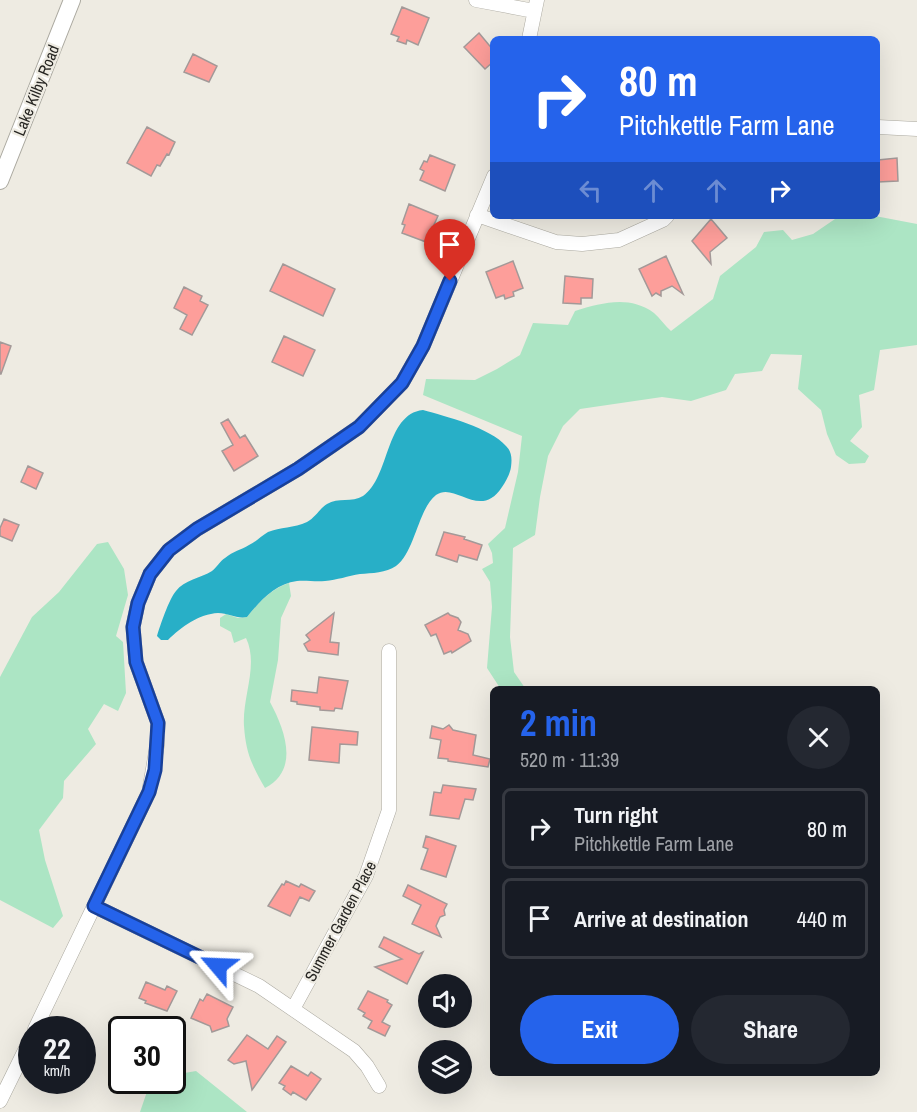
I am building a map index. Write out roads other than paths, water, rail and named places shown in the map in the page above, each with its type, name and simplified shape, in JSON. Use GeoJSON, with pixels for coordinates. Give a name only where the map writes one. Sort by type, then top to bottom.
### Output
{"type":"FeatureCollection","features":[{"type":"Feature","properties":{"kind":"street","name":"Lake Kilby Road"},"geometry":{"type":"LineString","coordinates":[[0,181],[72,0]]}},
{"type":"Feature","properties":{"kind":"street"},"geometry":{"type":"LineString","coordinates":[[476,0],[536,6],[530,36]]}},
{"type":"Feature","properties":{"kind":"street"},"geometry":{"type":"LineString","coordinates":[[880,127],[917,129]]}},
{"type":"Feature","properties":{"kind":"street"},"geometry":{"type":"LineString","coordinates":[[41,1016],[149,792],[155,770],[158,723],[136,662],[133,627],[138,603],[150,574],[169,550],[197,529],[298,469],[359,427],[402,383],[423,346],[490,185]]}},
{"type":"Feature","properties":{"kind":"street"},"geometry":{"type":"LineString","coordinates":[[477,215],[556,242],[582,244],[619,240],[663,219]]}},
{"type":"Feature","properties":{"kind":"street","name":"Summer Garden Place"},"geometry":{"type":"LineString","coordinates":[[293,1010],[366,876],[389,810],[389,651]]}},
{"type":"Feature","properties":{"kind":"street"},"geometry":{"type":"LineString","coordinates":[[94,906],[259,986],[354,1051],[367,1066],[379,1086]]}},
{"type":"Feature","properties":{"kind":"street"},"geometry":{"type":"LineString","coordinates":[[0,1101],[18,1064]]}},
{"type":"Feature","properties":{"kind":"water"},"geometry":{"type":"Polygon","coordinates":[[[423,410],[479,428],[508,448],[511,458],[510,472],[494,497],[485,501],[476,501],[451,493],[443,492],[436,495],[425,510],[408,551],[396,566],[388,570],[329,580],[289,583],[275,589],[247,617],[222,613],[211,614],[191,622],[168,640],[161,640],[157,636],[170,600],[183,584],[212,571],[228,556],[252,544],[268,532],[307,522],[331,502],[363,496],[378,476],[394,434],[401,423],[411,414],[423,410]]]}}]}
